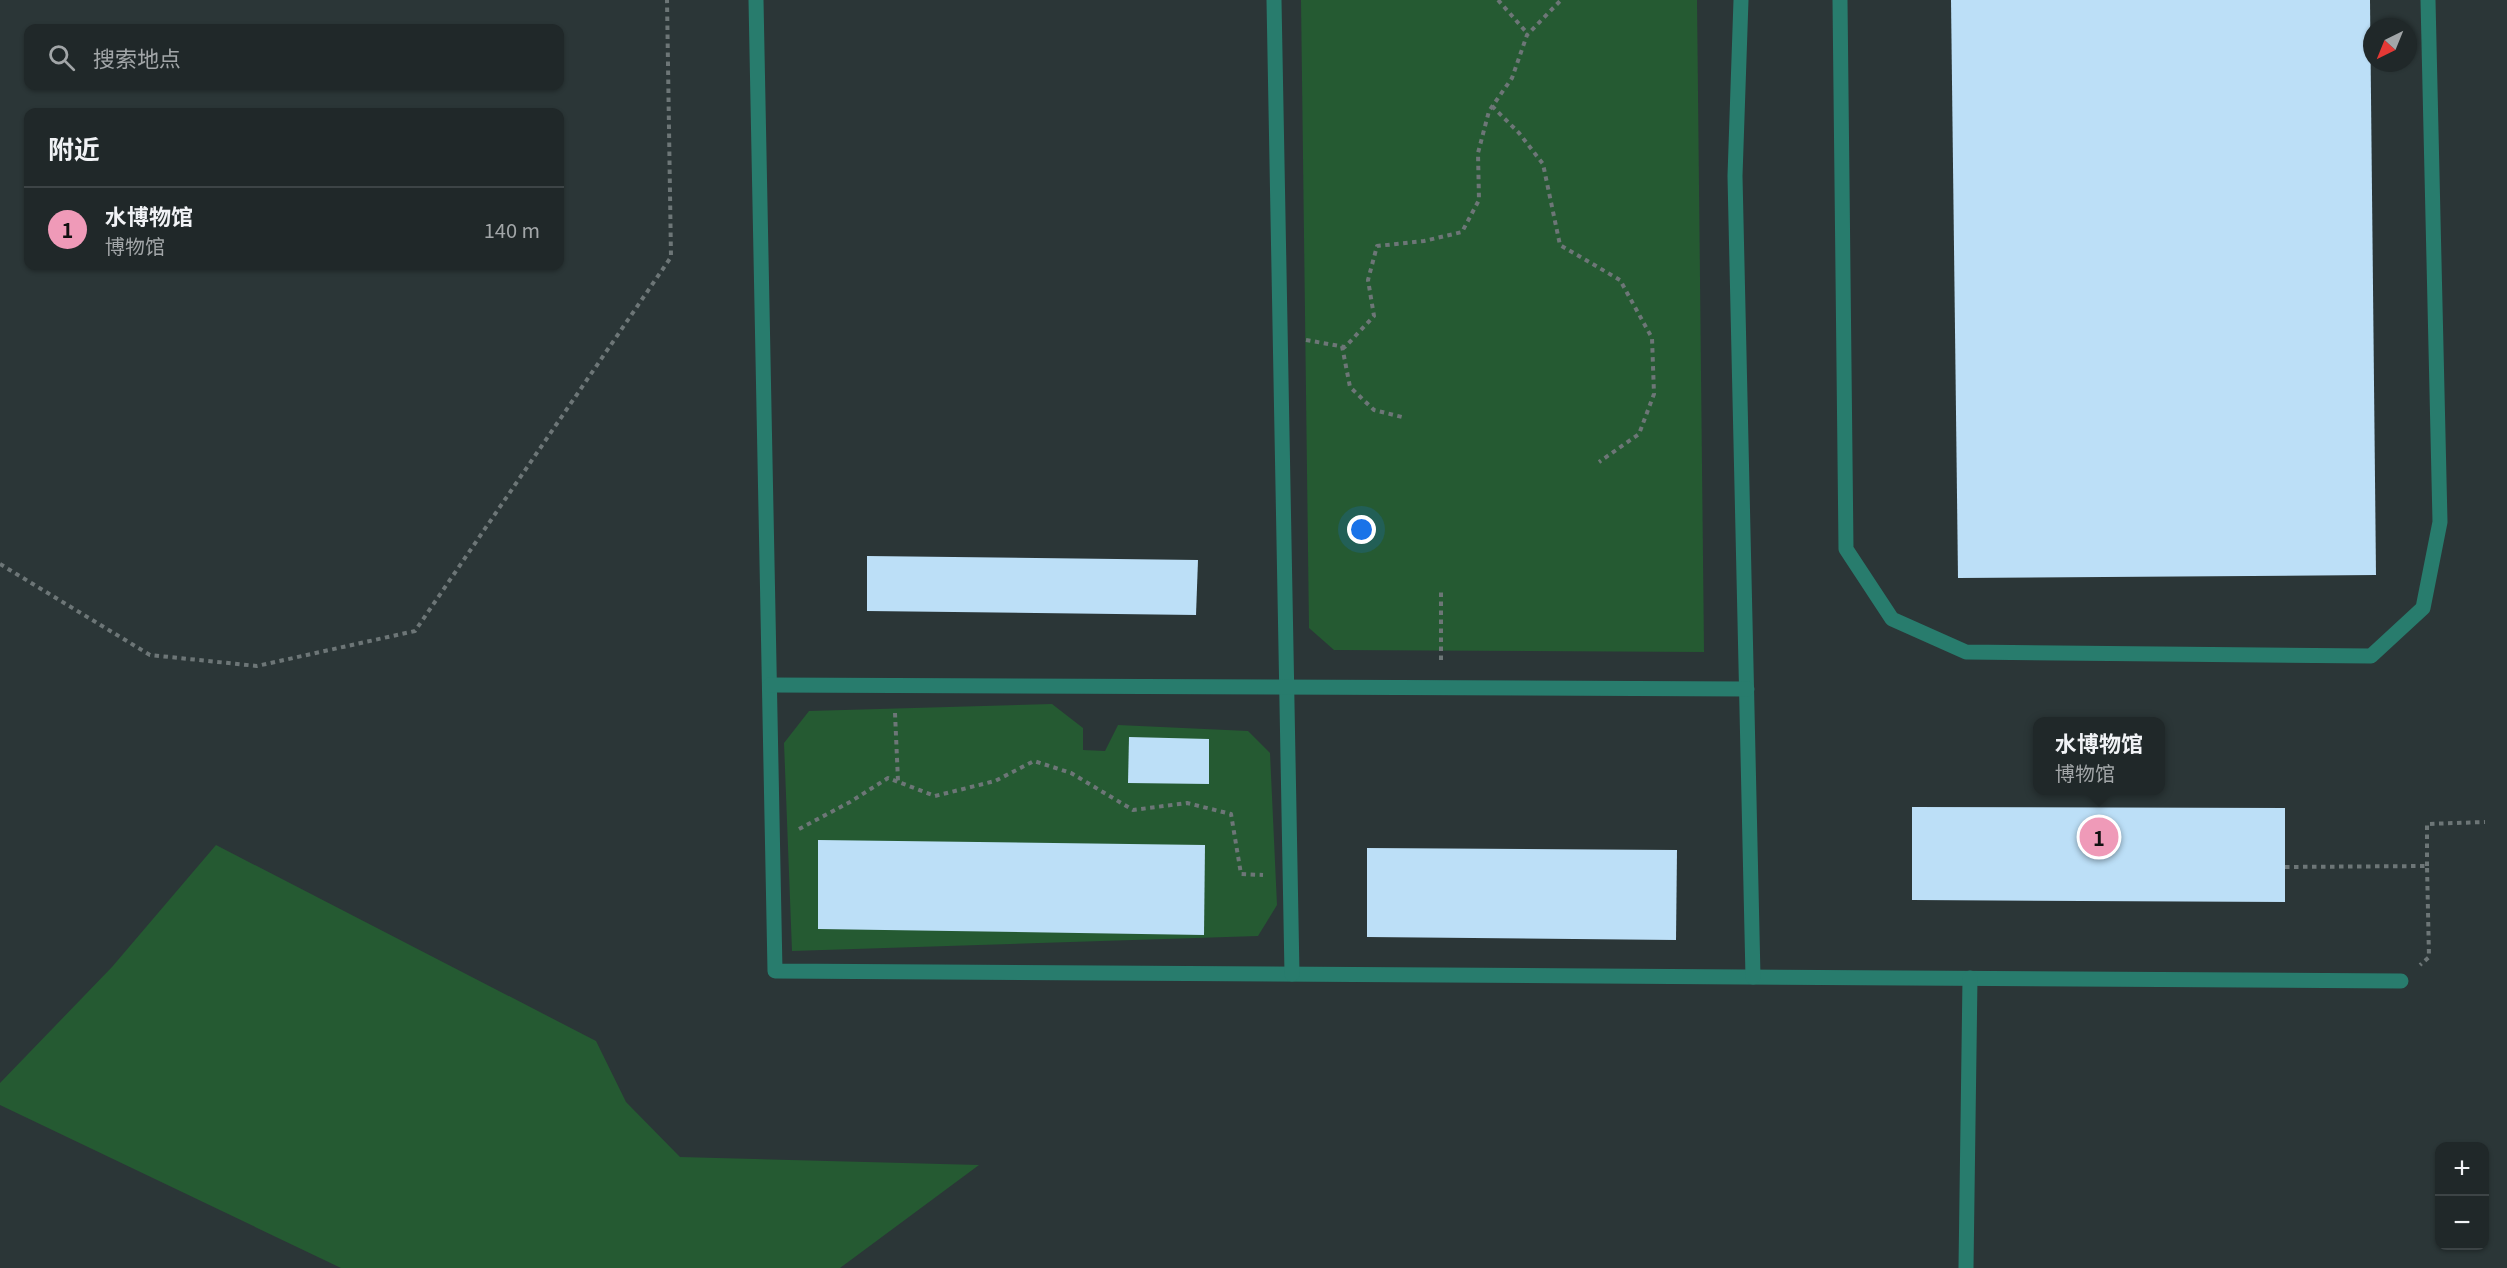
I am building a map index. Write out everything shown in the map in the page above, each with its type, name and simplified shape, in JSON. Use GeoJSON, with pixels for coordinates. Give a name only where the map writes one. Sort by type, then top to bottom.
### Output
{"type":"FeatureCollection","features":[{"type":"Feature","properties":{"kind":"street"},"geometry":{"type":"LineString","coordinates":[[756,0],[775,971],[2401,981]]}},
{"type":"Feature","properties":{"kind":"street"},"geometry":{"type":"LineString","coordinates":[[1274,0],[1292,974]]}},
{"type":"Feature","properties":{"kind":"street"},"geometry":{"type":"LineString","coordinates":[[1741,0],[1735,176],[1754,977]]}},
{"type":"Feature","properties":{"kind":"street"},"geometry":{"type":"LineString","coordinates":[[1840,0],[1846,549],[1892,619],[1966,652],[2371,656],[2423,608],[2440,522],[2428,0]]}},
{"type":"Feature","properties":{"kind":"street"},"geometry":{"type":"LineString","coordinates":[[770,685],[1747,689]]}},
{"type":"Feature","properties":{"kind":"street"},"geometry":{"type":"LineString","coordinates":[[1965,1268],[1970,978]]}},
{"type":"Feature","properties":{"kind":"path"},"geometry":{"type":"LineString","coordinates":[[0,564],[150,656],[256,666],[414,632],[671,257],[667,0]]}},
{"type":"Feature","properties":{"kind":"path"},"geometry":{"type":"LineString","coordinates":[[1498,0],[1528,34]]}},
{"type":"Feature","properties":{"kind":"path"},"geometry":{"type":"LineString","coordinates":[[1281,336],[1345,346],[1374,316],[1368,280],[1377,246],[1424,241],[1462,232],[1479,200],[1478,153],[1492,106],[1512,78],[1528,34],[1561,0]]}},
{"type":"Feature","properties":{"kind":"path"},"geometry":{"type":"LineString","coordinates":[[1492,106],[1519,133],[1543,164],[1560,245],[1620,280],[1652,338],[1654,394],[1639,434],[1599,462]]}},
{"type":"Feature","properties":{"kind":"path"},"geometry":{"type":"LineString","coordinates":[[1342,346],[1350,387],[1374,410],[1402,417]]}},
{"type":"Feature","properties":{"kind":"path"},"geometry":{"type":"LineString","coordinates":[[1441,592],[1441,688]]}},
{"type":"Feature","properties":{"kind":"path"},"geometry":{"type":"LineString","coordinates":[[893,686],[898,782]]}},
{"type":"Feature","properties":{"kind":"path"},"geometry":{"type":"LineString","coordinates":[[773,843],[850,802],[888,778],[935,796],[995,781],[1034,760],[1071,773],[1133,810],[1187,803],[1230,814],[1241,874],[1291,875]]}},
{"type":"Feature","properties":{"kind":"path"},"geometry":{"type":"LineString","coordinates":[[2401,981],[2429,957],[2427,824],[2485,822]]}},
{"type":"Feature","properties":{"kind":"path"},"geometry":{"type":"LineString","coordinates":[[2285,867],[2427,866]]}},
{"type":"Feature","properties":{"kind":"green space"},"geometry":{"type":"Polygon","coordinates":[[[1301,0],[1697,0],[1704,652],[1334,650],[1309,628],[1301,0]]]}},
{"type":"Feature","properties":{"kind":"green space"},"geometry":{"type":"Polygon","coordinates":[[[1052,704],[1083,728],[1083,750],[1105,751],[1118,725],[1248,731],[1270,753],[1277,905],[1258,936],[792,951],[784,743],[809,711],[1052,704]]]}},
{"type":"Feature","properties":{"kind":"green space"},"geometry":{"type":"Polygon","coordinates":[[[216,845],[596,1041],[626,1102],[680,1157],[979,1165],[840,1268],[341,1268],[0,1105],[0,1083],[112,967],[216,845]]]}},
{"type":"Feature","properties":{"kind":"building"},"geometry":{"type":"Polygon","coordinates":[[[1951,0],[2370,0],[2370,18],[2363,18],[2363,72],[2371,72],[2376,575],[1958,578],[1951,0]]]}},
{"type":"Feature","properties":{"kind":"building"},"geometry":{"type":"Polygon","coordinates":[[[867,556],[1198,560],[1196,615],[867,611],[867,556]]]}},
{"type":"Feature","properties":{"kind":"building"},"geometry":{"type":"Polygon","coordinates":[[[1129,737],[1209,739],[1209,784],[1128,783],[1129,737]]]}},
{"type":"Feature","properties":{"kind":"building"},"geometry":{"type":"Polygon","coordinates":[[[1912,807],[2285,808],[2285,902],[1912,900],[1912,807]]]}},
{"type":"Feature","properties":{"kind":"building"},"geometry":{"type":"Polygon","coordinates":[[[818,840],[1205,845],[1204,935],[818,929],[818,840]]]}},
{"type":"Feature","properties":{"kind":"building"},"geometry":{"type":"Polygon","coordinates":[[[1367,848],[1677,850],[1676,940],[1367,937],[1367,848]]]}},
{"type":"Feature","properties":{"kind":"place","name":"水博物馆"},"geometry":{"type":"Point","coordinates":[2099,837]}}]}
